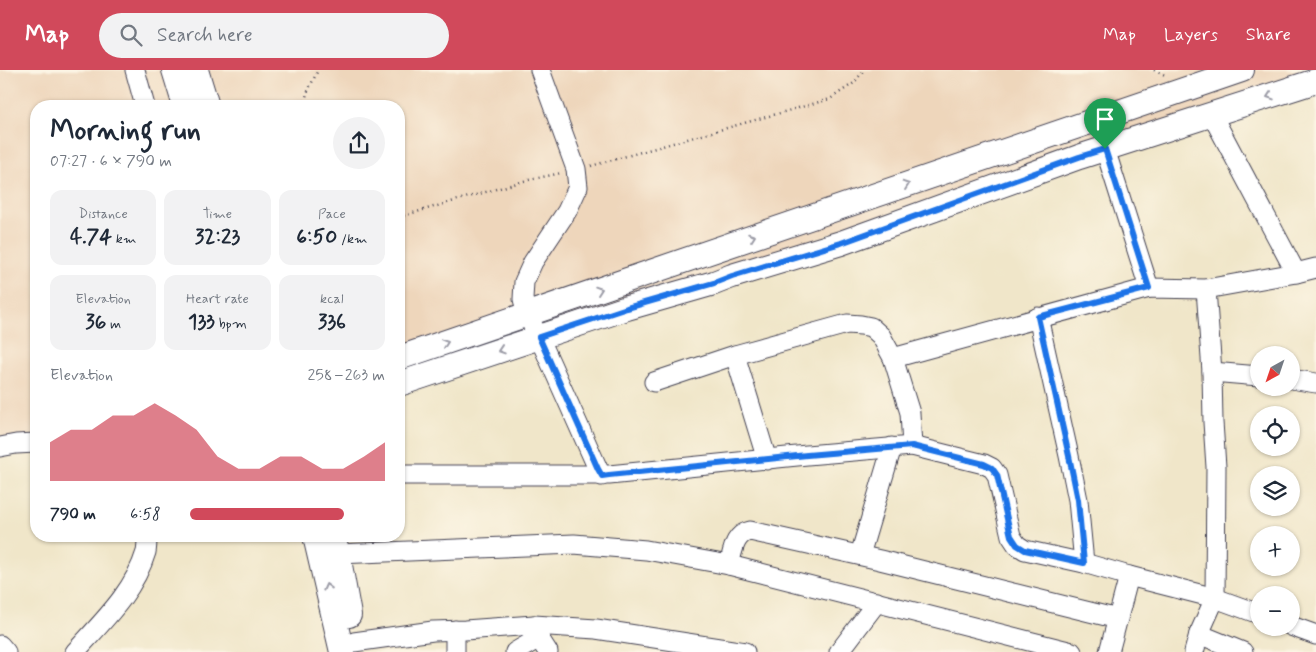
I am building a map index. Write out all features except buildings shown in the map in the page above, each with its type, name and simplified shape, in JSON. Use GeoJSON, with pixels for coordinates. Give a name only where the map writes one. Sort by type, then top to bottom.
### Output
{"type":"FeatureCollection","features":[{"type":"Feature","properties":{"kind":"main road"},"geometry":{"type":"LineString","coordinates":[[174,70],[183,100]]}},
{"type":"Feature","properties":{"kind":"main road"},"geometry":{"type":"LineString","coordinates":[[196,70],[205,100]]}},
{"type":"Feature","properties":{"kind":"main road"},"geometry":{"type":"LineString","coordinates":[[405,356],[1242,70]]}},
{"type":"Feature","properties":{"kind":"main road"},"geometry":{"type":"LineString","coordinates":[[405,382],[627,308],[841,243],[1079,157],[1316,81]]}},
{"type":"Feature","properties":{"kind":"main road"},"geometry":{"type":"LineString","coordinates":[[317,542],[350,649]]}},
{"type":"Feature","properties":{"kind":"main road"},"geometry":{"type":"LineString","coordinates":[[335,545],[350,649]]}},
{"type":"Feature","properties":{"kind":"street"},"geometry":{"type":"LineString","coordinates":[[135,70],[143,100]]}},
{"type":"Feature","properties":{"kind":"street"},"geometry":{"type":"LineString","coordinates":[[540,70],[576,169],[578,187],[567,211],[533,262],[524,282],[523,299],[527,314],[602,476]]}},
{"type":"Feature","properties":{"kind":"street"},"geometry":{"type":"LineString","coordinates":[[1212,115],[1296,273]]}},
{"type":"Feature","properties":{"kind":"street"},"geometry":{"type":"LineString","coordinates":[[1105,149],[1149,288]]}},
{"type":"Feature","properties":{"kind":"street"},"geometry":{"type":"LineString","coordinates":[[893,358],[1149,288],[1206,289],[1316,268]]}},
{"type":"Feature","properties":{"kind":"street"},"geometry":{"type":"LineString","coordinates":[[1206,289],[1216,467],[1215,598],[1197,643],[1244,652]]}},
{"type":"Feature","properties":{"kind":"street"},"geometry":{"type":"LineString","coordinates":[[1038,317],[1078,500],[1084,563]]}},
{"type":"Feature","properties":{"kind":"street"},"geometry":{"type":"LineString","coordinates":[[654,382],[735,355],[847,324],[861,324],[871,327],[881,336],[893,358],[910,413],[912,446]]}},
{"type":"Feature","properties":{"kind":"street"},"geometry":{"type":"LineString","coordinates":[[735,355],[767,460]]}},
{"type":"Feature","properties":{"kind":"street"},"geometry":{"type":"LineString","coordinates":[[1212,372],[1250,375]]}},
{"type":"Feature","properties":{"kind":"street"},"geometry":{"type":"LineString","coordinates":[[1300,381],[1316,383]]}},
{"type":"Feature","properties":{"kind":"street"},"geometry":{"type":"LineString","coordinates":[[0,447],[30,443]]}},
{"type":"Feature","properties":{"kind":"street"},"geometry":{"type":"LineString","coordinates":[[405,475],[602,476],[912,446],[984,464],[992,468],[997,475],[1011,536],[1017,545],[1025,550],[1084,563],[1215,598],[1250,611]]}},
{"type":"Feature","properties":{"kind":"street"},"geometry":{"type":"LineString","coordinates":[[860,555],[892,447]]}},
{"type":"Feature","properties":{"kind":"street"},"geometry":{"type":"LineString","coordinates":[[729,565],[739,535],[750,531],[860,555],[1118,619]]}},
{"type":"Feature","properties":{"kind":"street"},"geometry":{"type":"LineString","coordinates":[[75,652],[122,598],[136,576],[147,550],[147,542]]}},
{"type":"Feature","properties":{"kind":"street"},"geometry":{"type":"LineString","coordinates":[[335,545],[574,544],[646,550],[729,565],[1072,652]]}},
{"type":"Feature","properties":{"kind":"street"},"geometry":{"type":"LineString","coordinates":[[1109,652],[1129,576]]}},
{"type":"Feature","properties":{"kind":"street"},"geometry":{"type":"LineString","coordinates":[[839,652],[877,602]]}},
{"type":"Feature","properties":{"kind":"street"},"geometry":{"type":"LineString","coordinates":[[350,649],[433,631],[465,630],[541,638],[596,629],[646,644],[745,652]]}},
{"type":"Feature","properties":{"kind":"street"},"geometry":{"type":"LineString","coordinates":[[1300,629],[1316,635]]}},
{"type":"Feature","properties":{"kind":"street"},"geometry":{"type":"LineString","coordinates":[[455,630],[455,652]]}},
{"type":"Feature","properties":{"kind":"street"},"geometry":{"type":"LineString","coordinates":[[515,652],[541,638]]}},
{"type":"Feature","properties":{"kind":"street"},"geometry":{"type":"LineString","coordinates":[[0,645],[6,652]]}},
{"type":"Feature","properties":{"kind":"path"},"geometry":{"type":"LineString","coordinates":[[305,100],[318,70]]}},
{"type":"Feature","properties":{"kind":"path"},"geometry":{"type":"LineString","coordinates":[[405,215],[524,181],[576,169],[830,99],[854,83],[864,70]]}},
{"type":"Feature","properties":{"kind":"shaded area"},"geometry":{"type":"Polygon","coordinates":[[[0,70],[175,70],[183,100],[30,100],[30,444],[0,447],[0,70]]]}},
{"type":"Feature","properties":{"kind":"shaded area"},"geometry":{"type":"Polygon","coordinates":[[[196,70],[1316,70],[405,378],[405,100],[205,100],[196,70]]]}},
{"type":"Feature","properties":{"kind":"route"},"geometry":{"type":"LineString","coordinates":[[1105,149],[1149,288],[1038,317],[1078,500],[1084,563],[1025,550],[1017,545],[1011,536],[997,475],[992,468],[984,464],[912,446],[602,476],[539,337],[627,308],[841,243],[1105,149]]}}]}
